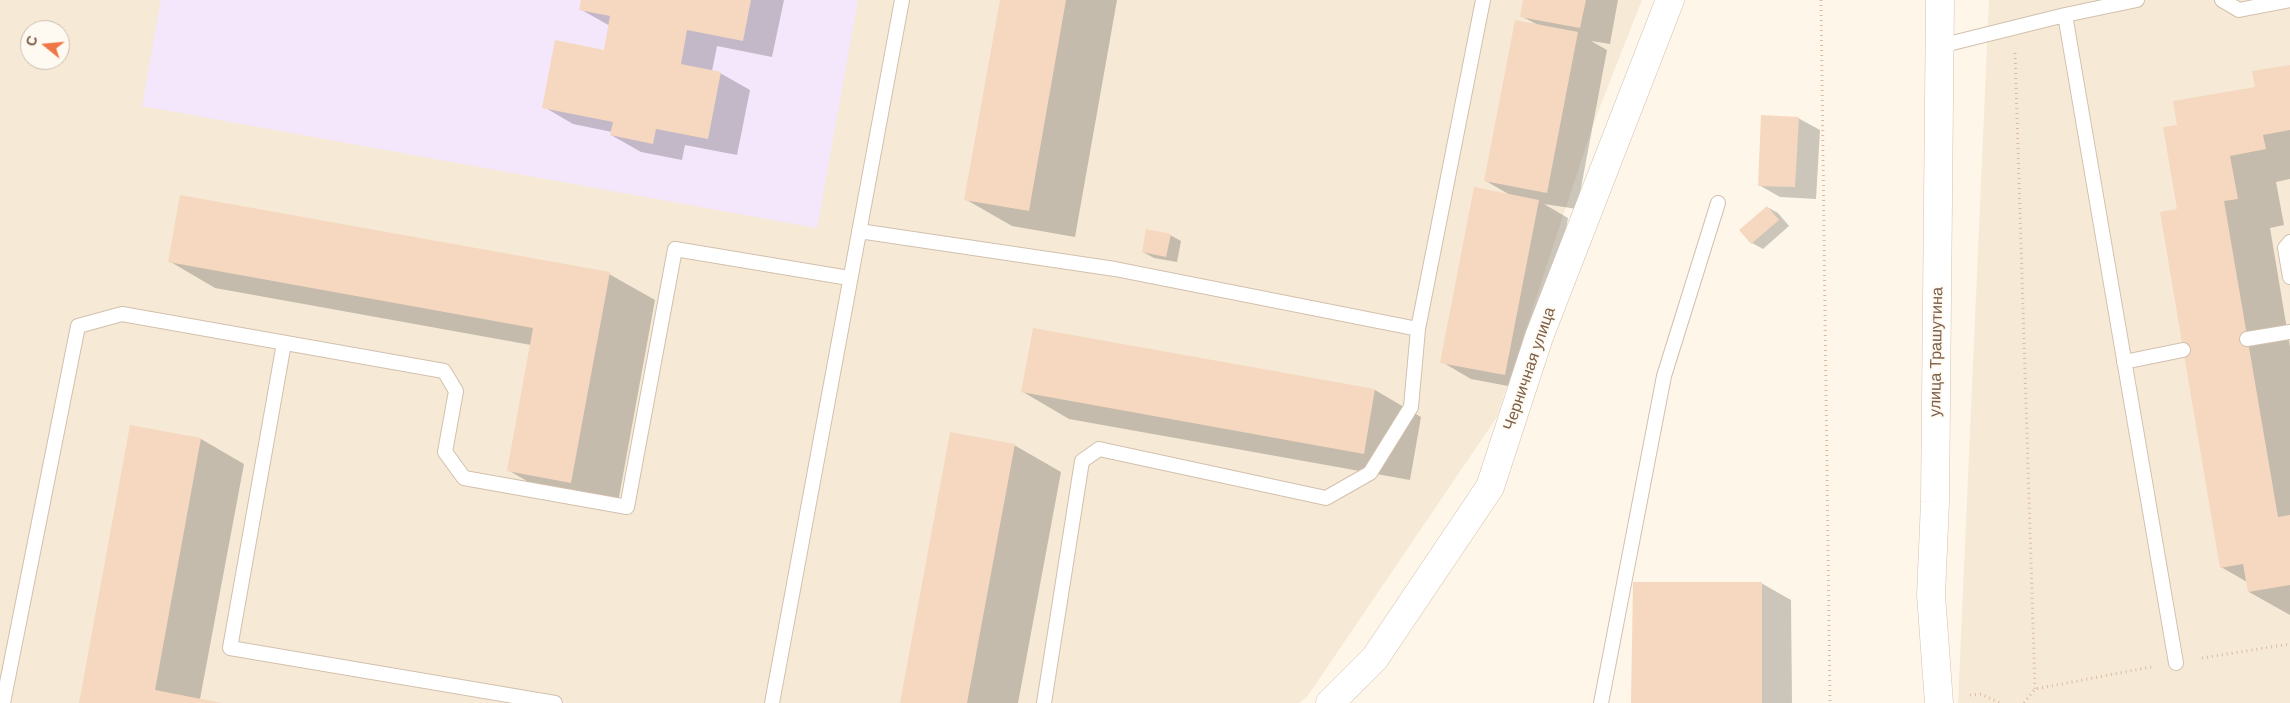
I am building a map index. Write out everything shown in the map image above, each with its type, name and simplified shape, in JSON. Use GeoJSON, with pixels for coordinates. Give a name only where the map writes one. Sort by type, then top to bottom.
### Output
{"type":"FeatureCollection","features":[{"type":"Feature","properties":{"kind":"street","name":"Черничная улица"},"geometry":{"type":"LineString","coordinates":[[1330,703],[1375,658],[1490,487],[1539,337],[1670,0]]}},
{"type":"Feature","properties":{"kind":"street","name":"улица Трашутина"},"geometry":{"type":"LineString","coordinates":[[1939,703],[1931,595],[1936,502],[1940,0]]}},
{"type":"Feature","properties":{"kind":"lane"},"geometry":{"type":"LineString","coordinates":[[772,703],[849,278],[902,0]]}},
{"type":"Feature","properties":{"kind":"lane"},"geometry":{"type":"LineString","coordinates":[[1044,703],[1082,461],[1099,449],[1326,498],[1370,473],[1411,407],[1418,329],[1482,0]]}},
{"type":"Feature","properties":{"kind":"lane"},"geometry":{"type":"LineString","coordinates":[[1940,46],[2065,15],[2137,0]]}},
{"type":"Feature","properties":{"kind":"lane"},"geometry":{"type":"LineString","coordinates":[[2222,0],[2239,10],[2290,0]]}},
{"type":"Feature","properties":{"kind":"lane"},"geometry":{"type":"LineString","coordinates":[[2065,15],[2176,663]]}},
{"type":"Feature","properties":{"kind":"lane"},"geometry":{"type":"LineString","coordinates":[[1601,703],[1664,376],[1718,203]]}},
{"type":"Feature","properties":{"kind":"lane"},"geometry":{"type":"LineString","coordinates":[[859,231],[1115,269],[1418,329]]}},
{"type":"Feature","properties":{"kind":"lane"},"geometry":{"type":"LineString","coordinates":[[2290,242],[2285,248],[2290,277]]}},
{"type":"Feature","properties":{"kind":"lane"},"geometry":{"type":"LineString","coordinates":[[3,703],[78,326],[122,314],[444,371],[456,391],[445,452],[464,478],[627,507],[675,249],[849,278]]}},
{"type":"Feature","properties":{"kind":"lane"},"geometry":{"type":"LineString","coordinates":[[2247,339],[2290,332]]}},
{"type":"Feature","properties":{"kind":"lane"},"geometry":{"type":"LineString","coordinates":[[284,343],[230,648],[555,703]]}},
{"type":"Feature","properties":{"kind":"lane"},"geometry":{"type":"LineString","coordinates":[[2124,362],[2183,350]]}},
{"type":"Feature","properties":{"kind":"path"},"geometry":{"type":"LineString","coordinates":[[1821,0],[1830,703]]}},
{"type":"Feature","properties":{"kind":"path"},"geometry":{"type":"LineString","coordinates":[[2014,27],[2035,689],[2024,703]]}},
{"type":"Feature","properties":{"kind":"path"},"geometry":{"type":"LineString","coordinates":[[2035,689],[2290,644]]}},
{"type":"Feature","properties":{"kind":"shaded area"},"geometry":{"type":"Polygon","coordinates":[[[0,0],[1642,0],[1594,122],[1497,417],[1307,697],[1299,703],[0,703],[0,0]]]}},
{"type":"Feature","properties":{"kind":"shaded area"},"geometry":{"type":"Polygon","coordinates":[[[161,0],[858,0],[817,228],[142,106],[161,0]]]}},
{"type":"Feature","properties":{"kind":"shaded area"},"geometry":{"type":"Polygon","coordinates":[[[1989,0],[2290,0],[2290,703],[1958,703],[1989,0]]]}},
{"type":"Feature","properties":{"kind":"building"},"geometry":{"type":"Polygon","coordinates":[[[581,0],[751,0],[743,41],[687,30],[681,64],[721,72],[708,139],[656,129],[653,144],[610,135],[613,122],[542,108],[555,40],[604,50],[610,16],[579,10],[581,0]]]}},
{"type":"Feature","properties":{"kind":"building"},"geometry":{"type":"Polygon","coordinates":[[[1000,0],[1066,0],[1029,211],[964,200],[1000,0]]]}},
{"type":"Feature","properties":{"kind":"building"},"geometry":{"type":"Polygon","coordinates":[[[1523,0],[1586,0],[1580,28],[1520,17],[1523,0]]]}},
{"type":"Feature","properties":{"kind":"building"},"geometry":{"type":"Polygon","coordinates":[[[1515,20],[1578,32],[1547,193],[1484,181],[1515,20]]]}},
{"type":"Feature","properties":{"kind":"building"},"geometry":{"type":"Polygon","coordinates":[[[2290,65],[2290,130],[2263,135],[2266,149],[2230,156],[2238,199],[2224,201],[2278,517],[2290,515],[2290,585],[2248,592],[2243,564],[2220,568],[2160,212],[2177,209],[2163,127],[2177,125],[2173,101],[2255,87],[2252,71],[2290,65]]]}},
{"type":"Feature","properties":{"kind":"building"},"geometry":{"type":"Polygon","coordinates":[[[1761,115],[1799,117],[1795,187],[1758,186],[1761,115]]]}},
{"type":"Feature","properties":{"kind":"building"},"geometry":{"type":"Polygon","coordinates":[[[1474,187],[1539,200],[1505,375],[1440,363],[1474,187]]]}},
{"type":"Feature","properties":{"kind":"building"},"geometry":{"type":"Polygon","coordinates":[[[180,195],[610,272],[571,483],[507,471],[533,328],[168,262],[180,195]]]}},
{"type":"Feature","properties":{"kind":"building"},"geometry":{"type":"Polygon","coordinates":[[[1767,206],[1779,220],[1751,244],[1739,230],[1767,206]]]}},
{"type":"Feature","properties":{"kind":"building"},"geometry":{"type":"Polygon","coordinates":[[[1146,229],[1171,234],[1166,257],[1142,252],[1146,229]]]}},
{"type":"Feature","properties":{"kind":"building"},"geometry":{"type":"Polygon","coordinates":[[[1033,328],[1375,389],[1364,454],[1021,392],[1033,328]]]}},
{"type":"Feature","properties":{"kind":"building"},"geometry":{"type":"Polygon","coordinates":[[[130,425],[201,438],[155,690],[222,703],[79,703],[130,425]]]}},
{"type":"Feature","properties":{"kind":"building"},"geometry":{"type":"Polygon","coordinates":[[[950,432],[1015,444],[967,703],[900,703],[950,432]]]}},
{"type":"Feature","properties":{"kind":"building"},"geometry":{"type":"Polygon","coordinates":[[[1633,582],[1762,582],[1762,703],[1631,703],[1633,582]]]}}]}
